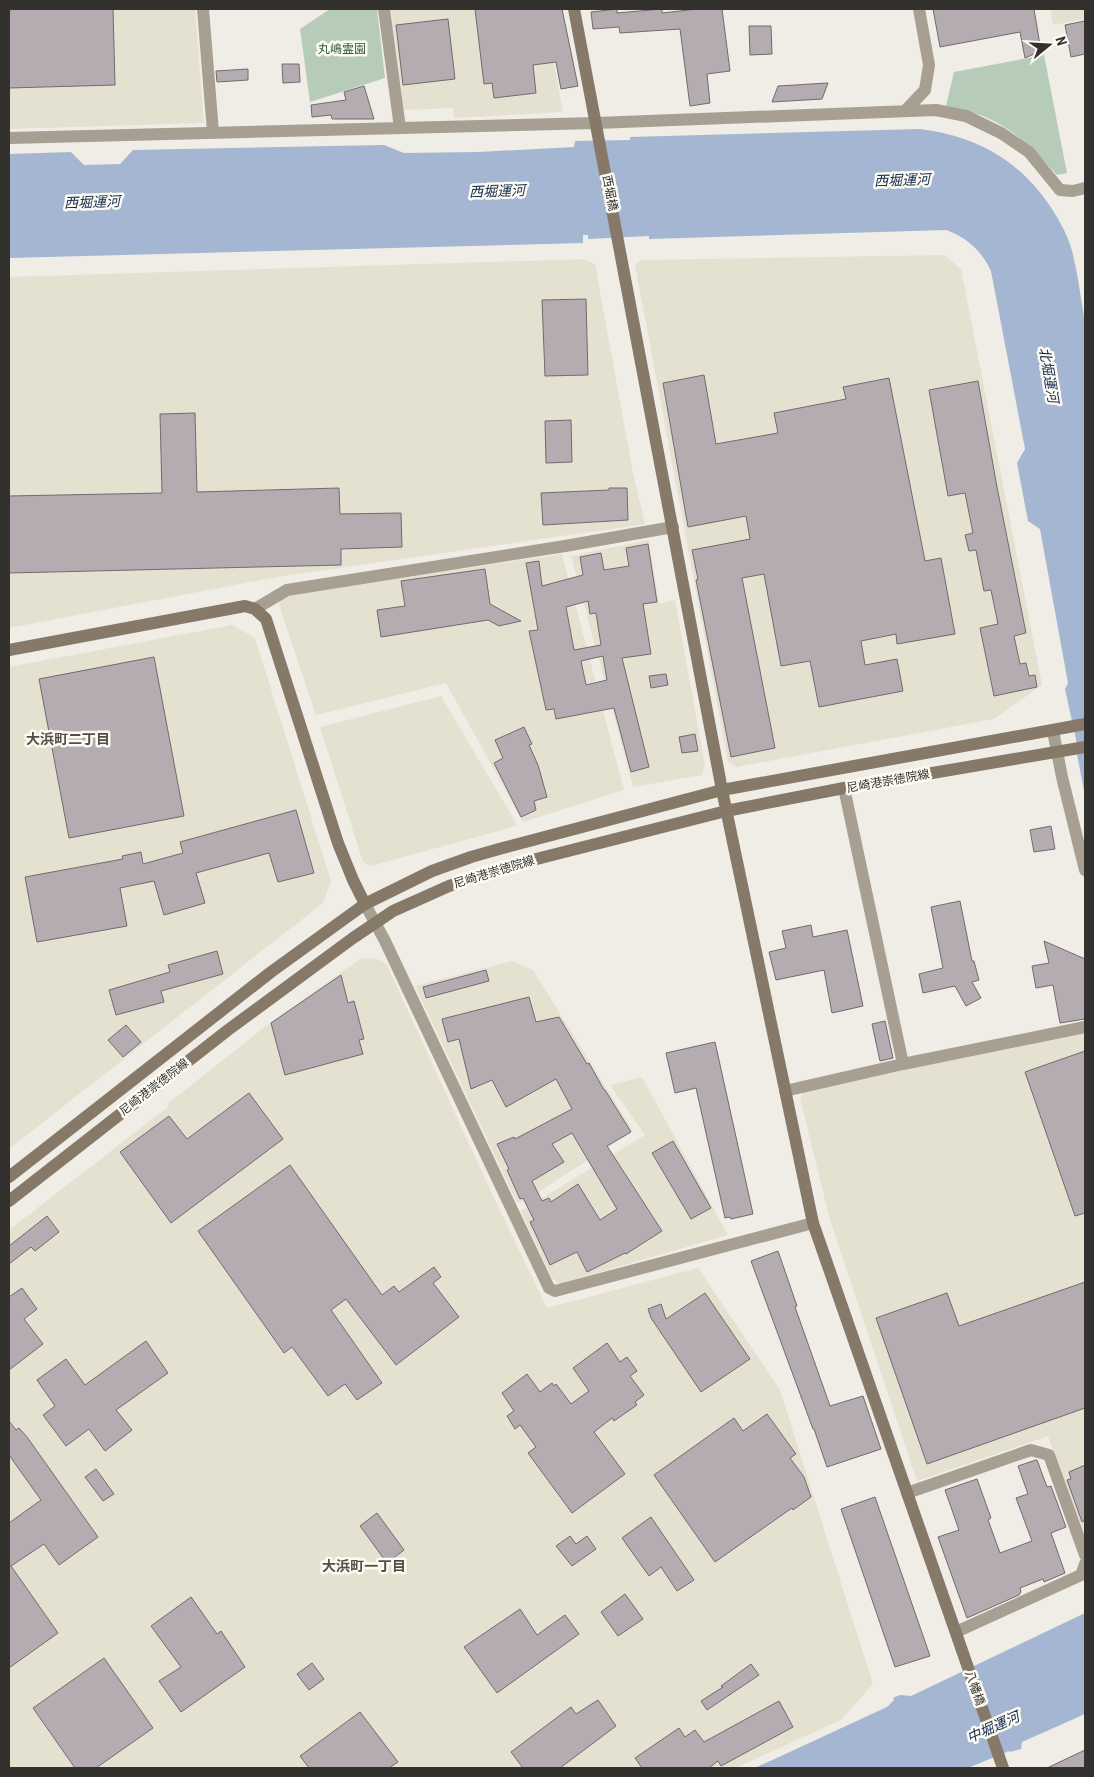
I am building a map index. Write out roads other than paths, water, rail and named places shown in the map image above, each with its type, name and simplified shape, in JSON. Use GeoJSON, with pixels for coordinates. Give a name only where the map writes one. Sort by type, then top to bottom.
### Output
{"type":"FeatureCollection","features":[{"type":"Feature","properties":{"kind":"street"},"geometry":{"type":"LineString","coordinates":[[203,9],[213,132]]}},
{"type":"Feature","properties":{"kind":"street"},"geometry":{"type":"LineString","coordinates":[[384,9],[400,128]]}},
{"type":"Feature","properties":{"kind":"street","name":"西堀橋"},"geometry":{"type":"LineString","coordinates":[[574,9],[726,812],[785,1090]]}},
{"type":"Feature","properties":{"kind":"street"},"geometry":{"type":"LineString","coordinates":[[905,111],[925,90],[929,65],[919,9]]}},
{"type":"Feature","properties":{"kind":"street"},"geometry":{"type":"LineString","coordinates":[[9,138],[596,123],[936,110],[966,116],[1001,133],[1029,152],[1060,190],[1073,191],[1085,188]]}},
{"type":"Feature","properties":{"kind":"street"},"geometry":{"type":"LineString","coordinates":[[255,609],[287,590],[565,546],[673,526]]}},
{"type":"Feature","properties":{"kind":"street"},"geometry":{"type":"LineString","coordinates":[[9,650],[245,606],[255,609],[266,619],[338,843],[353,880],[375,922],[549,1288],[555,1291],[814,1223]]}},
{"type":"Feature","properties":{"kind":"street","name":"尼崎港崇徳院線"},"geometry":{"type":"LineString","coordinates":[[9,1177],[270,972],[366,904],[410,880],[471,857],[722,790],[1085,724]]}},
{"type":"Feature","properties":{"kind":"street"},"geometry":{"type":"LineString","coordinates":[[1052,731],[1085,870]]}},
{"type":"Feature","properties":{"kind":"street","name":"尼崎港崇徳院線"},"geometry":{"type":"LineString","coordinates":[[9,1201],[228,1030],[375,922],[393,911],[449,886],[509,866],[726,812],[844,788],[1085,747]]}},
{"type":"Feature","properties":{"kind":"street"},"geometry":{"type":"LineString","coordinates":[[844,788],[903,1064]]}},
{"type":"Feature","properties":{"kind":"street"},"geometry":{"type":"LineString","coordinates":[[785,1090],[1085,1027]]}},
{"type":"Feature","properties":{"kind":"street","name":"八幡橋"},"geometry":{"type":"LineString","coordinates":[[785,1090],[814,1223],[1003,1768]]}},
{"type":"Feature","properties":{"kind":"street"},"geometry":{"type":"LineString","coordinates":[[907,1493],[1032,1450],[1049,1455],[1085,1555]]}},
{"type":"Feature","properties":{"kind":"street"},"geometry":{"type":"LineString","coordinates":[[956,1632],[1081,1575],[1085,1564]]}},
{"type":"Feature","properties":{"kind":"water"},"geometry":{"type":"Polygon","coordinates":[[[920,129],[940,132],[978,144],[1010,163],[1038,190],[1050,206],[1066,233],[1072,251],[1085,323],[1085,796],[1077,754],[1079,753],[1065,689],[1068,683],[1040,529],[1028,521],[1017,463],[1025,449],[991,271],[983,257],[973,246],[953,233],[946,230],[649,239],[649,236],[588,239],[588,235],[583,235],[583,243],[9,258],[9,154],[71,152],[84,165],[120,164],[133,150],[384,145],[404,153],[479,152],[574,147],[575,141],[630,140],[630,137],[920,129]]]}},
{"type":"Feature","properties":{"kind":"water","name":"中堀運河"},"geometry":{"type":"Polygon","coordinates":[[[1085,1613],[1085,1714],[1022,1742],[1021,1749],[1009,1751],[968,1768],[755,1768],[887,1707],[894,1700],[893,1698],[900,1695],[911,1696],[1085,1613]]]}},
{"type":"Feature","properties":{"kind":"district","name":"大浜町二丁目"},"geometry":{"type":"Point","coordinates":[68,739]}},
{"type":"Feature","properties":{"kind":"district","name":"大浜町一丁目"},"geometry":{"type":"Point","coordinates":[364,1566]}},
{"type":"Feature","properties":{"kind":"park label","name":"丸嶋霊園"},"geometry":{"type":"Point","coordinates":[342,49]}},
{"type":"Feature","properties":{"kind":"water label","name":"西堀運河"},"geometry":{"type":"Point","coordinates":[902,180]}},
{"type":"Feature","properties":{"kind":"water label","name":"西堀運河"},"geometry":{"type":"Point","coordinates":[497,191]}},
{"type":"Feature","properties":{"kind":"water label","name":"西堀運河"},"geometry":{"type":"Point","coordinates":[92,202]}},
{"type":"Feature","properties":{"kind":"water label","name":"北堀運河"},"geometry":{"type":"Point","coordinates":[1049,375]}}]}
